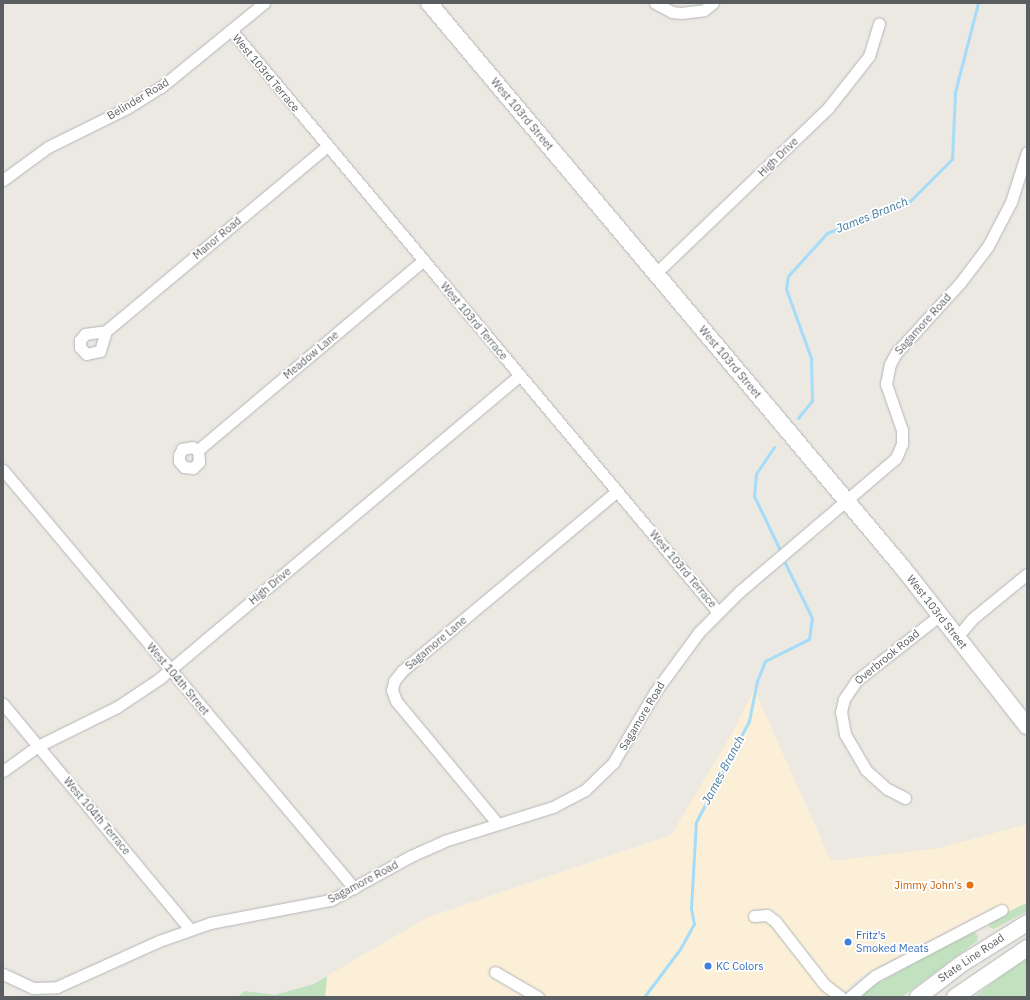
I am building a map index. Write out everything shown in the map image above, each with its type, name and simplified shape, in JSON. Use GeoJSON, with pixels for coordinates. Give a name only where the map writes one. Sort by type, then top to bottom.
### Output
{"type":"FeatureCollection","features":[{"type":"Feature","properties":{"kind":"main road","name":"West 103rd Street"},"geometry":{"type":"LineString","coordinates":[[429,3],[846,501],[940,615],[1027,726]]}},
{"type":"Feature","properties":{"kind":"main road","name":"State Line Road"},"geometry":{"type":"LineString","coordinates":[[918,997],[963,963],[1027,923]]}},
{"type":"Feature","properties":{"kind":"main road","name":"State Line Road"},"geometry":{"type":"LineString","coordinates":[[955,997],[1027,948]]}},
{"type":"Feature","properties":{"kind":"street","name":"Belinder Road"},"geometry":{"type":"LineString","coordinates":[[3,180],[37,154],[127,108],[160,88],[264,3]]}},
{"type":"Feature","properties":{"kind":"street"},"geometry":{"type":"LineString","coordinates":[[655,3],[672,12],[681,14],[704,10],[713,3]]}},
{"type":"Feature","properties":{"kind":"street","name":"High Drive"},"geometry":{"type":"LineString","coordinates":[[656,273],[828,108],[869,56],[879,24]]}},
{"type":"Feature","properties":{"kind":"street","name":"West 103rd Terrace"},"geometry":{"type":"LineString","coordinates":[[231,30],[718,612]]}},
{"type":"Feature","properties":{"kind":"street","name":"Manor Road"},"geometry":{"type":"LineString","coordinates":[[106,331],[328,146]]}},
{"type":"Feature","properties":{"kind":"street","name":"Sagamore Road"},"geometry":{"type":"LineString","coordinates":[[3,974],[33,988],[57,987],[159,941],[190,929],[210,923],[321,903],[354,888],[438,844],[568,800],[599,779],[613,763],[682,653],[718,612],[846,501],[890,465],[902,444],[902,430],[886,384],[890,364],[896,353],[960,283],[988,246],[1011,202],[1027,152]]}},
{"type":"Feature","properties":{"kind":"street","name":"Meadow Lane"},"geometry":{"type":"LineString","coordinates":[[198,450],[424,260]]}},
{"type":"Feature","properties":{"kind":"street","name":"High Drive"},"geometry":{"type":"LineString","coordinates":[[3,771],[38,746],[117,707],[170,670],[520,375]]}},
{"type":"Feature","properties":{"kind":"street","name":"West 104th Street"},"geometry":{"type":"LineString","coordinates":[[3,470],[354,888]]}},
{"type":"Feature","properties":{"kind":"street","name":"Sagamore Lane"},"geometry":{"type":"LineString","coordinates":[[497,823],[396,701],[392,690],[394,681],[403,670],[617,491]]}},
{"type":"Feature","properties":{"kind":"street"},"geometry":{"type":"LineString","coordinates":[[957,637],[972,619],[1027,574]]}},
{"type":"Feature","properties":{"kind":"street","name":"Overbrook Road"},"geometry":{"type":"LineString","coordinates":[[905,798],[886,789],[866,770],[845,734],[841,712],[844,699],[856,681],[940,615]]}},
{"type":"Feature","properties":{"kind":"street","name":"West 104th Terrace"},"geometry":{"type":"LineString","coordinates":[[3,704],[190,929]]}},
{"type":"Feature","properties":{"kind":"street"},"geometry":{"type":"LineString","coordinates":[[850,997],[875,976],[1002,910]]}},
{"type":"Feature","properties":{"kind":"street"},"geometry":{"type":"LineString","coordinates":[[754,916],[767,915],[775,921],[825,985],[841,997]]}},
{"type":"Feature","properties":{"kind":"street"},"geometry":{"type":"LineString","coordinates":[[495,972],[538,997]]}},
{"type":"Feature","properties":{"kind":"shaded area"},"geometry":{"type":"Polygon","coordinates":[[[754,689],[831,861],[939,848],[1027,824],[1027,903],[999,916],[993,908],[875,968],[857,979],[839,997],[325,997],[327,976],[428,917],[671,835],[731,735],[754,689]]]}},
{"type":"Feature","properties":{"kind":"green space"},"geometry":{"type":"Polygon","coordinates":[[[1027,903],[1027,911],[994,929],[989,927],[989,922],[1027,903]]]}},
{"type":"Feature","properties":{"kind":"green space"},"geometry":{"type":"Polygon","coordinates":[[[973,930],[978,936],[977,941],[902,997],[863,997],[866,990],[973,930]]]}},
{"type":"Feature","properties":{"kind":"green space"},"geometry":{"type":"Polygon","coordinates":[[[1027,959],[1027,997],[974,997],[1003,975],[1027,959]]]}},
{"type":"Feature","properties":{"kind":"green space"},"geometry":{"type":"Polygon","coordinates":[[[327,976],[325,997],[238,997],[244,991],[275,995],[314,984],[327,976]]]}},
{"type":"Feature","properties":{"kind":"waterway","name":"James Branch"},"geometry":{"type":"LineString","coordinates":[[798,418],[812,401],[811,358],[786,289],[788,276],[827,233],[910,201],[952,159],[955,92],[978,3]]}},
{"type":"Feature","properties":{"kind":"waterway","name":"James Branch"},"geometry":{"type":"LineString","coordinates":[[774,447],[756,474],[754,496],[779,548]]}},
{"type":"Feature","properties":{"kind":"waterway","name":"James Branch"},"geometry":{"type":"LineString","coordinates":[[644,997],[680,949],[694,924],[691,908],[696,822],[749,721],[757,681],[765,661],[809,639],[812,618],[785,563]]}},
{"type":"Feature","properties":{"kind":"place","name":"Jimmy John's"},"geometry":{"type":"Point","coordinates":[970,885]}},
{"type":"Feature","properties":{"kind":"place","name":"Fritz's Smoked Meats"},"geometry":{"type":"Point","coordinates":[848,942]}},
{"type":"Feature","properties":{"kind":"place","name":"KC Colors"},"geometry":{"type":"Point","coordinates":[708,966]}}]}
